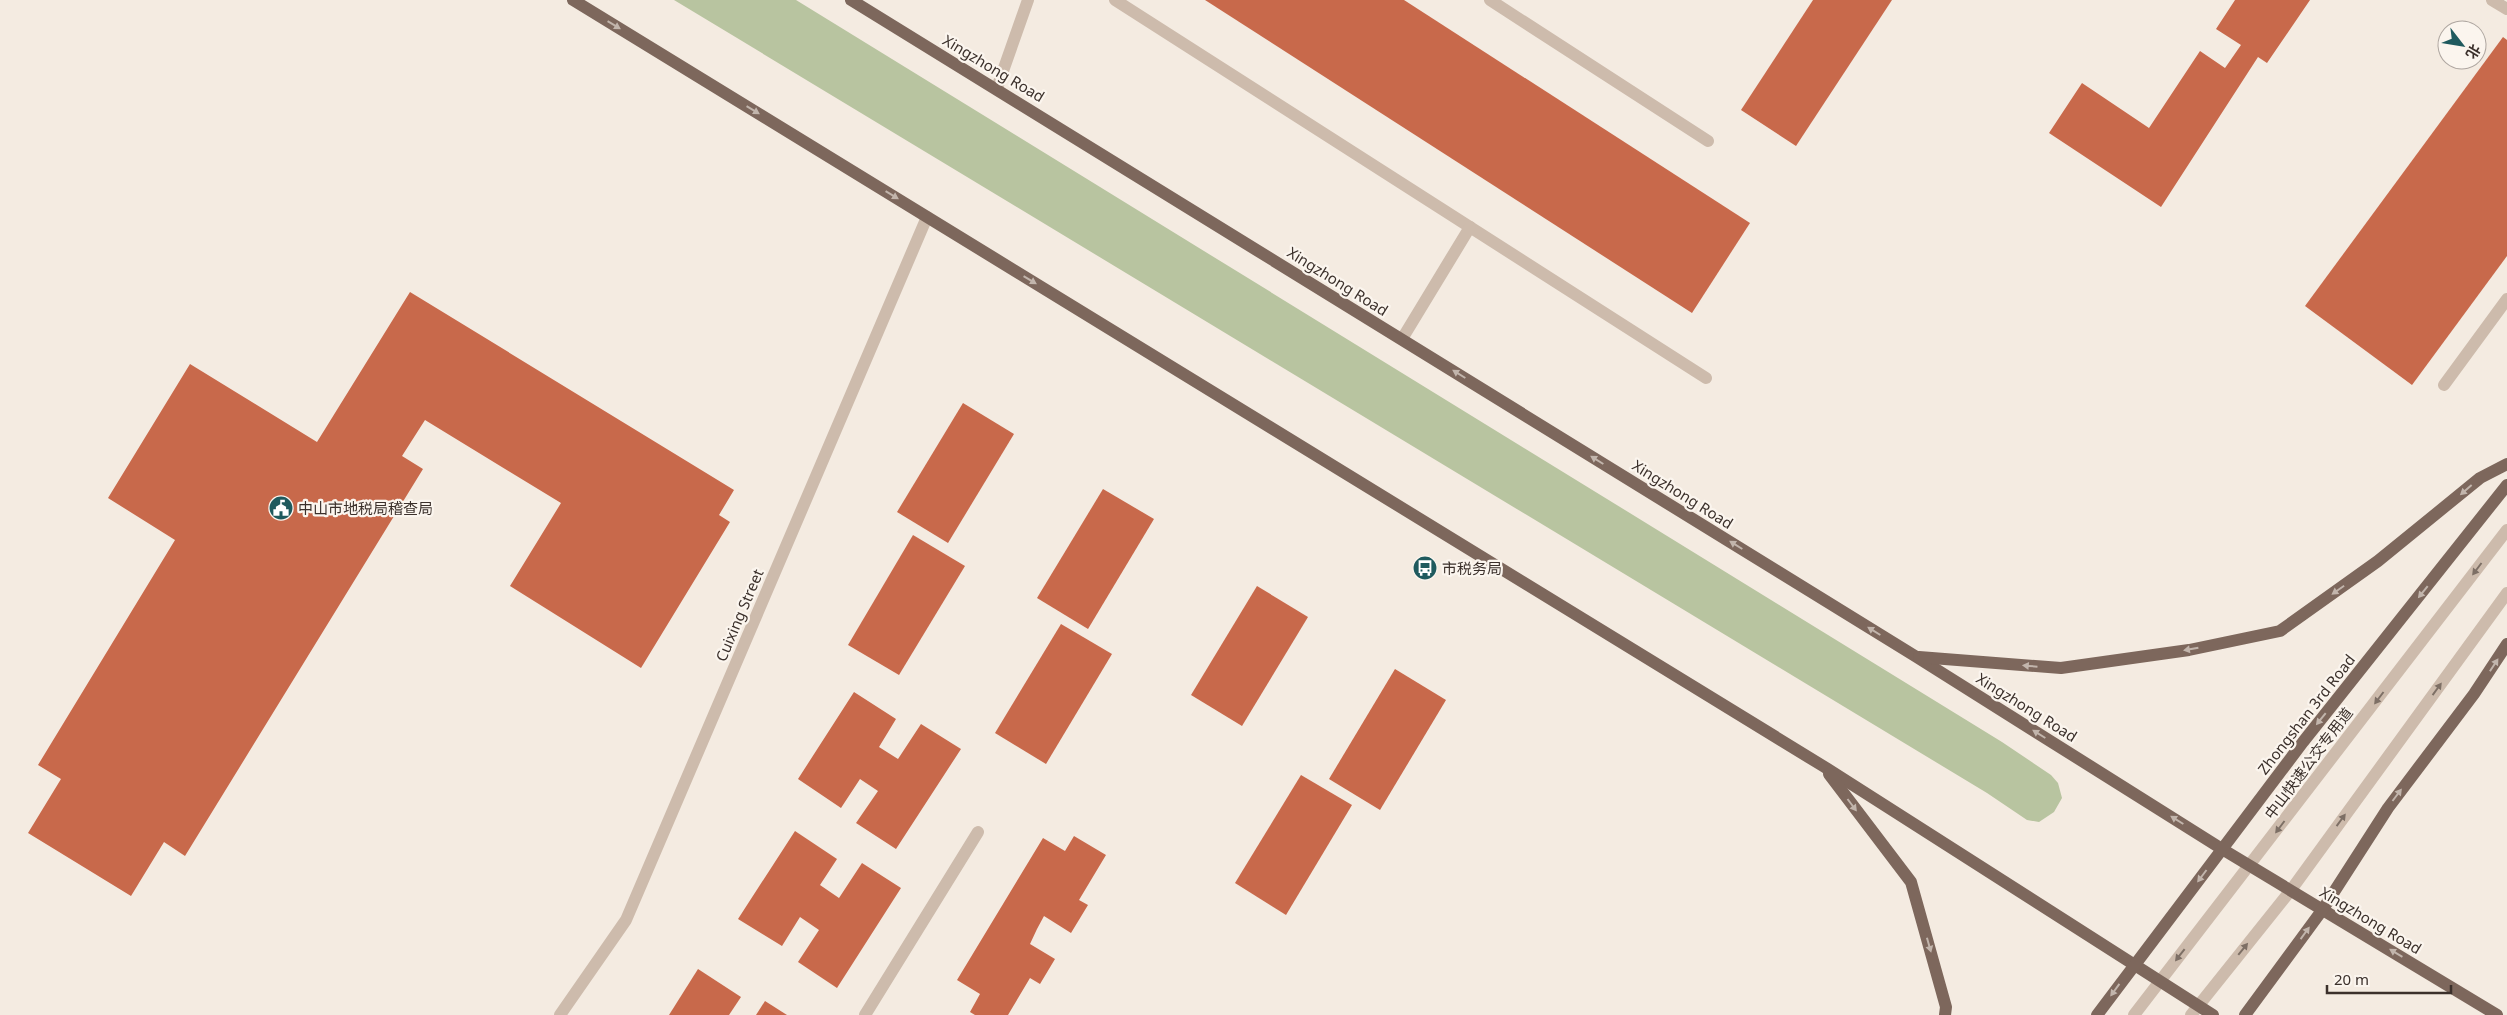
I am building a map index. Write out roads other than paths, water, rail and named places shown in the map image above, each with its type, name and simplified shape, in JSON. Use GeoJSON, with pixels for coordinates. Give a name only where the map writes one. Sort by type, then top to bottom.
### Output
{"type":"FeatureCollection","features":[{"type":"Feature","properties":{"kind":"main road"},"geometry":{"type":"LineString","coordinates":[[573,0],[1823,766],[2159,982],[2194,1010],[2213,1015]]}},
{"type":"Feature","properties":{"kind":"main road","name":"Xingzhong Road"},"geometry":{"type":"LineString","coordinates":[[851,0],[997,88],[1915,656],[2222,849],[2497,1015]]}},
{"type":"Feature","properties":{"kind":"main road"},"geometry":{"type":"LineString","coordinates":[[1915,656],[2061,668],[2189,650],[2280,631],[2378,561],[2480,478],[2507,464]]}},
{"type":"Feature","properties":{"kind":"main road","name":"Zhongshan 3rd Road"},"geometry":{"type":"LineString","coordinates":[[2097,1015],[2303,742],[2507,485]]}},
{"type":"Feature","properties":{"kind":"main road"},"geometry":{"type":"LineString","coordinates":[[2245,1015],[2323,910],[2388,808],[2474,694],[2507,644]]}},
{"type":"Feature","properties":{"kind":"main road"},"geometry":{"type":"LineString","coordinates":[[1823,766],[1910,882],[1946,1007],[1945,1015]]}},
{"type":"Feature","properties":{"kind":"street"},"geometry":{"type":"LineString","coordinates":[[997,88],[1028,0]]}},
{"type":"Feature","properties":{"kind":"street"},"geometry":{"type":"LineString","coordinates":[[1115,0],[1706,378]]}},
{"type":"Feature","properties":{"kind":"street"},"geometry":{"type":"LineString","coordinates":[[1490,0],[1708,141]]}},
{"type":"Feature","properties":{"kind":"street"},"geometry":{"type":"LineString","coordinates":[[2492,0],[2507,9]]}},
{"type":"Feature","properties":{"kind":"street","name":"Cuixing Street"},"geometry":{"type":"LineString","coordinates":[[560,1015],[626,920],[927,217]]}},
{"type":"Feature","properties":{"kind":"street"},"geometry":{"type":"LineString","coordinates":[[1402,339],[1470,226]]}},
{"type":"Feature","properties":{"kind":"street"},"geometry":{"type":"LineString","coordinates":[[2444,385],[2507,299]]}},
{"type":"Feature","properties":{"kind":"street","name":"中山快速公交专用道"},"geometry":{"type":"LineString","coordinates":[[2134,1015],[2507,530]]}},
{"type":"Feature","properties":{"kind":"street"},"geometry":{"type":"LineString","coordinates":[[2194,1010],[2290,890],[2507,592]]}},
{"type":"Feature","properties":{"kind":"street"},"geometry":{"type":"LineString","coordinates":[[864,1015],[978,832]]}},
{"type":"Feature","properties":{"kind":"place","name":"中山市地税局稽查局"},"geometry":{"type":"Point","coordinates":[281,508]}},
{"type":"Feature","properties":{"kind":"place","name":"市税务局"},"geometry":{"type":"Point","coordinates":[1425,568]}}]}
